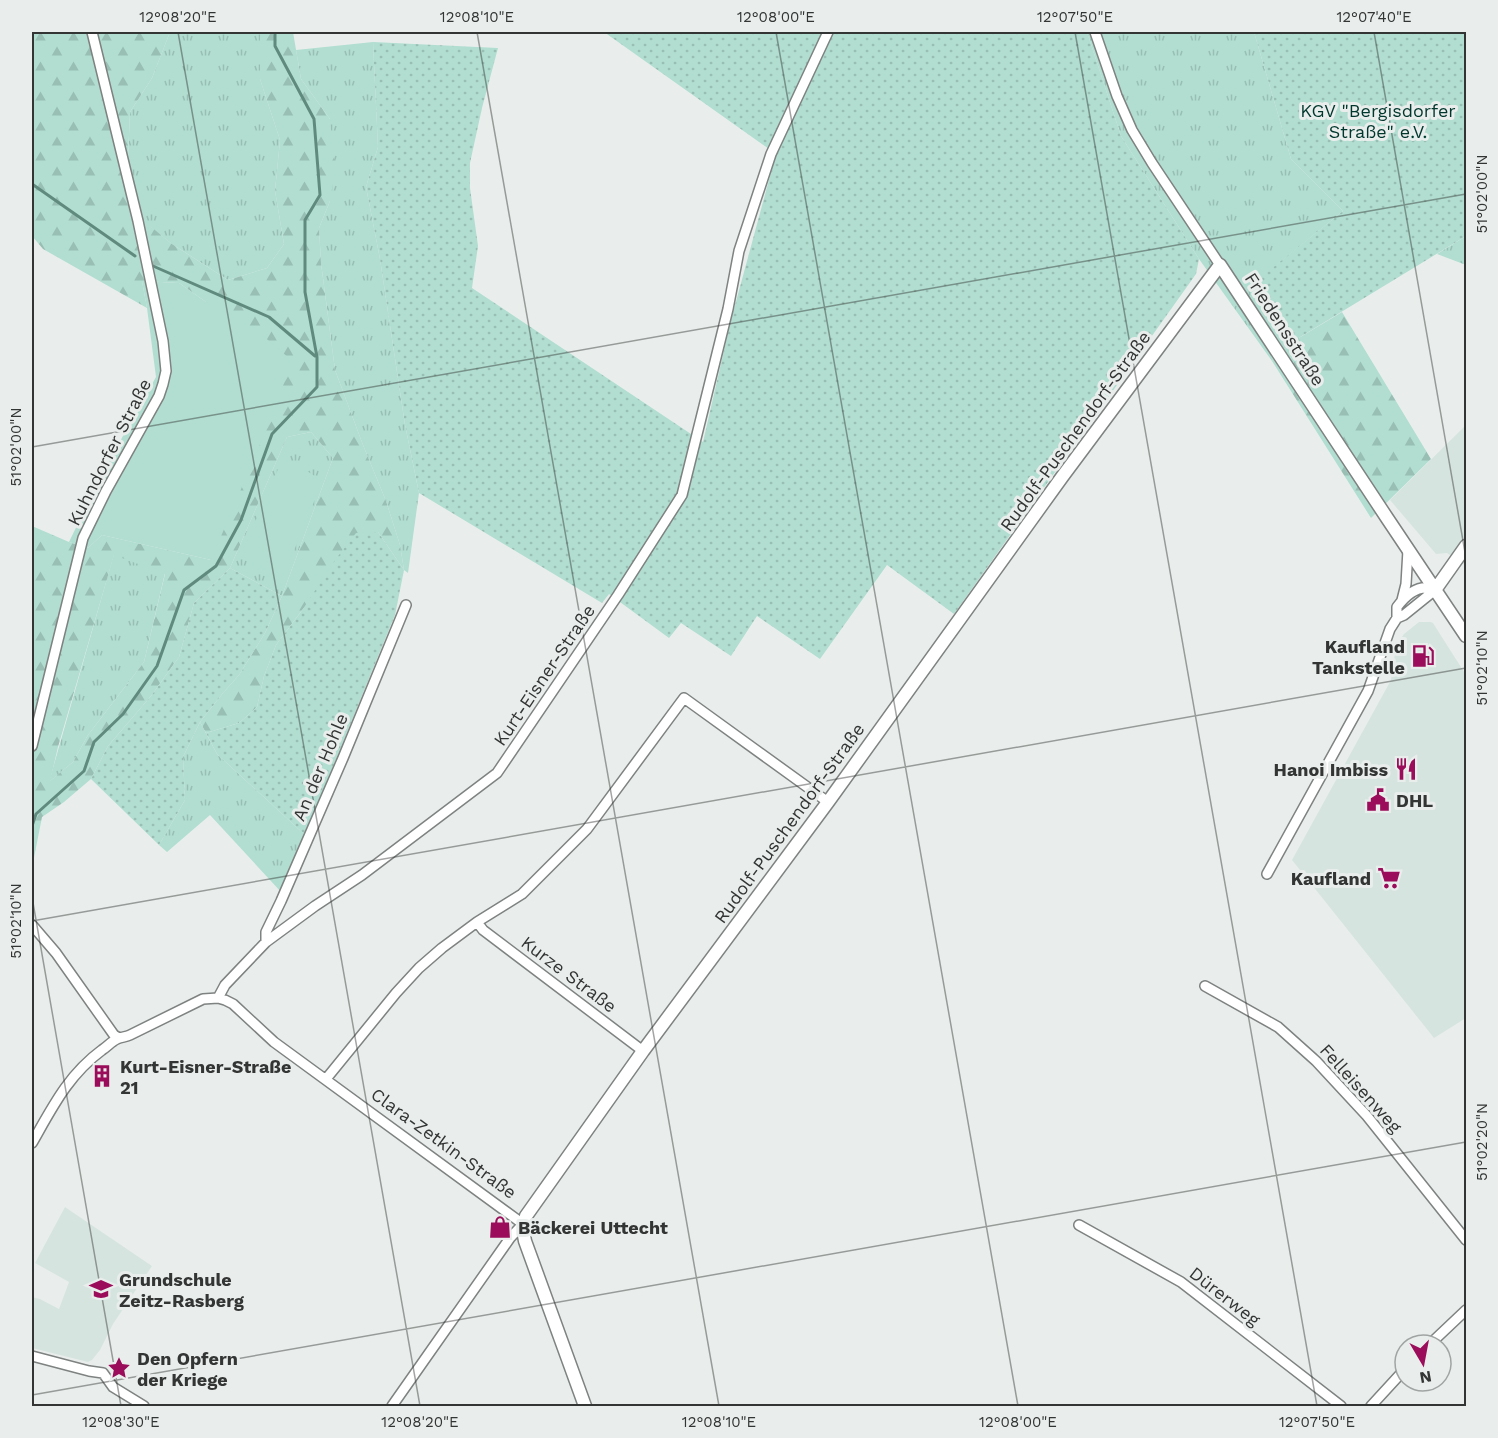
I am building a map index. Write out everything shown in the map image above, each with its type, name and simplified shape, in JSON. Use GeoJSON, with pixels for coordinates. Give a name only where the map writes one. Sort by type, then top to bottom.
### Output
{"type":"FeatureCollection","features":[{"type":"Feature","properties":{"kind":"street","name":"Kuhndorfer Straße"},"geometry":{"type":"LineString","coordinates":[[32,746],[83,538],[106,491],[159,396],[166,371],[163,341],[138,221],[92,32]]}},
{"type":"Feature","properties":{"kind":"street","name":"Kurt-Eisner-Straße"},"geometry":{"type":"LineString","coordinates":[[218,998],[225,985],[266,942],[362,875],[497,773],[618,595],[682,495],[728,309],[739,251],[771,154],[828,32]]}},
{"type":"Feature","properties":{"kind":"street","name":"Friedensstraße"},"geometry":{"type":"LineString","coordinates":[[1095,32],[1132,130],[1152,163],[1467,636]]}},
{"type":"Feature","properties":{"kind":"street","name":"Rudolf-Puschendorf-Straße"},"geometry":{"type":"LineString","coordinates":[[392,1407],[643,1051],[1220,265]]}},
{"type":"Feature","properties":{"kind":"street"},"geometry":{"type":"LineString","coordinates":[[1397,618],[1435,590],[1467,546]]}},
{"type":"Feature","properties":{"kind":"street"},"geometry":{"type":"LineString","coordinates":[[1402,600],[1406,584],[1408,550]]}},
{"type":"Feature","properties":{"kind":"street"},"geometry":{"type":"LineString","coordinates":[[1267,874],[1368,692],[1386,638],[1397,618],[1397,607],[1410,593],[1423,587],[1435,590]]}},
{"type":"Feature","properties":{"kind":"street","name":"An der Hohle"},"geometry":{"type":"LineString","coordinates":[[266,942],[266,932],[343,759],[406,605]]}},
{"type":"Feature","properties":{"kind":"street"},"geometry":{"type":"LineString","coordinates":[[326,1079],[407,981],[441,948],[522,894],[587,829],[684,698],[828,802]]}},
{"type":"Feature","properties":{"kind":"street","name":"Kurze Straße"},"geometry":{"type":"LineString","coordinates":[[477,922],[483,930],[643,1051]]}},
{"type":"Feature","properties":{"kind":"street"},"geometry":{"type":"LineString","coordinates":[[32,925],[56,953],[118,1038]]}},
{"type":"Feature","properties":{"kind":"street","name":"Felleisenweg"},"geometry":{"type":"LineString","coordinates":[[1205,986],[1278,1027],[1316,1061],[1367,1116],[1467,1240]]}},
{"type":"Feature","properties":{"kind":"street"},"geometry":{"type":"LineString","coordinates":[[32,1143],[62,1090],[95,1055],[118,1038],[124,1038],[197,1001],[218,998]]}},
{"type":"Feature","properties":{"kind":"street","name":"Clara-Zetkin-Straße"},"geometry":{"type":"LineString","coordinates":[[218,998],[233,1004],[268,1038],[523,1224],[525,1241],[585,1407]]}},
{"type":"Feature","properties":{"kind":"street","name":"Dürerweg"},"geometry":{"type":"LineString","coordinates":[[1079,1225],[1181,1282],[1341,1407]]}},
{"type":"Feature","properties":{"kind":"street"},"geometry":{"type":"LineString","coordinates":[[1442,1333],[1467,1310]]}},
{"type":"Feature","properties":{"kind":"street"},"geometry":{"type":"LineString","coordinates":[[32,1356],[103,1373],[113,1387],[144,1407]]}},
{"type":"Feature","properties":{"kind":"street"},"geometry":{"type":"LineString","coordinates":[[1371,1407],[1393,1382]]}},
{"type":"Feature","properties":{"kind":"shaded area"},"geometry":{"type":"Polygon","coordinates":[[[1465,426],[1466,566],[1447,553],[1436,554],[1390,500],[1465,426]]]}},
{"type":"Feature","properties":{"kind":"shaded area"},"geometry":{"type":"Polygon","coordinates":[[[1419,622],[1433,623],[1466,675],[1466,1018],[1434,1038],[1292,860],[1391,680],[1396,646],[1404,634],[1419,622]]]}},
{"type":"Feature","properties":{"kind":"shaded area","name":"Grundschule Zeitz-Rasberg"},"geometry":{"type":"Polygon","coordinates":[[[65,1207],[152,1266],[113,1324],[100,1350],[88,1362],[32,1348],[32,1297],[59,1309],[69,1282],[35,1263],[65,1207]]]}},
{"type":"Feature","properties":{"kind":"green space"},"geometry":{"type":"Polygon","coordinates":[[[32,32],[170,32],[152,78],[130,112],[128,158],[137,202],[144,221],[172,244],[228,280],[267,268],[284,244],[275,191],[280,140],[260,79],[260,32],[293,32],[301,79],[330,119],[335,170],[330,201],[319,228],[321,263],[335,370],[386,501],[400,545],[404,570],[378,532],[303,609],[276,645],[264,676],[257,707],[239,723],[206,733],[200,722],[239,675],[265,633],[282,596],[333,458],[311,432],[287,437],[230,568],[194,603],[179,657],[151,696],[108,746],[91,779],[42,817],[32,868],[32,526],[88,548],[102,535],[211,560],[206,302],[179,283],[142,281],[147,308],[43,249],[32,236],[32,32]],[[114,555],[50,781],[73,762],[88,735],[144,662],[165,574],[114,555]]]}},
{"type":"Feature","properties":{"kind":"green space"},"geometry":{"type":"Polygon","coordinates":[[[170,32],[260,32],[260,79],[280,140],[275,191],[284,244],[267,268],[228,280],[172,244],[143,221],[128,158],[130,112],[152,78],[170,32]]]}},
{"type":"Feature","properties":{"kind":"green space"},"geometry":{"type":"Polygon","coordinates":[[[604,32],[1087,32],[1121,136],[1199,259],[1196,274],[954,614],[887,565],[820,659],[757,616],[731,656],[681,623],[669,638],[609,594],[602,603],[419,493],[405,425],[380,259],[366,187],[378,147],[373,42],[498,48],[470,163],[470,188],[478,246],[472,288],[703,442],[731,320],[776,154],[604,32]]]}},
{"type":"Feature","properties":{"kind":"green space"},"geometry":{"type":"Polygon","coordinates":[[[1087,32],[1254,32],[1291,159],[1343,211],[1256,282],[1292,342],[1272,361],[1199,259],[1121,136],[1087,32]]]}},
{"type":"Feature","properties":{"kind":"green space","name":"KGV \"Bergisdorfer Straße\" e.V."},"geometry":{"type":"Polygon","coordinates":[[[1254,32],[1466,32],[1466,236],[1292,342],[1255,282],[1343,211],[1291,159],[1254,32]]]}},
{"type":"Feature","properties":{"kind":"green space"},"geometry":{"type":"Polygon","coordinates":[[[373,42],[378,147],[366,187],[380,259],[405,425],[419,493],[408,573],[404,570],[400,545],[386,501],[335,370],[321,263],[319,228],[330,201],[330,119],[301,79],[296,50],[373,42]]]}},
{"type":"Feature","properties":{"kind":"green space"},"geometry":{"type":"Polygon","coordinates":[[[1466,236],[1466,265],[1437,254],[1466,236]]]}},
{"type":"Feature","properties":{"kind":"green space"},"geometry":{"type":"Polygon","coordinates":[[[142,281],[179,283],[206,302],[261,334],[290,359],[280,397],[211,560],[102,535],[88,548],[69,542],[105,468],[156,377],[142,281]]]}},
{"type":"Feature","properties":{"kind":"green space"},"geometry":{"type":"Polygon","coordinates":[[[1342,312],[1431,459],[1371,518],[1272,361],[1292,342],[1342,312]]]}},
{"type":"Feature","properties":{"kind":"green space"},"geometry":{"type":"Polygon","coordinates":[[[311,432],[333,458],[282,596],[230,568],[287,437],[311,432]]]}},
{"type":"Feature","properties":{"kind":"green space"},"geometry":{"type":"Polygon","coordinates":[[[285,464],[304,470],[317,478],[319,482],[318,492],[293,553],[281,572],[261,567],[243,555],[245,545],[279,467],[285,464]]]}},
{"type":"Feature","properties":{"kind":"green space"},"geometry":{"type":"Polygon","coordinates":[[[378,532],[404,570],[395,615],[305,835],[217,754],[206,733],[239,723],[257,707],[264,676],[276,645],[356,533],[378,532]]]}},
{"type":"Feature","properties":{"kind":"green space"},"geometry":{"type":"Polygon","coordinates":[[[114,554],[165,573],[144,662],[88,735],[73,762],[49,782],[114,554]]]}},
{"type":"Feature","properties":{"kind":"green space"},"geometry":{"type":"Polygon","coordinates":[[[230,568],[282,596],[265,633],[239,675],[200,722],[183,757],[185,800],[159,845],[91,779],[108,746],[151,696],[179,657],[194,603],[230,568]]]}},
{"type":"Feature","properties":{"kind":"green space"},"geometry":{"type":"Polygon","coordinates":[[[200,722],[217,754],[305,835],[282,893],[210,815],[167,852],[159,845],[185,800],[183,757],[200,722]]]}},
{"type":"Feature","properties":{"kind":"waterway"},"geometry":{"type":"LineString","coordinates":[[32,826],[36,814],[84,771],[94,742],[123,714],[157,666],[184,590],[216,566],[241,520],[272,434],[317,387],[317,357],[305,292],[305,220],[320,195],[314,119],[275,46],[275,32]]}},
{"type":"Feature","properties":{"kind":"waterway"},"geometry":{"type":"LineString","coordinates":[[32,184],[135,256]]}},
{"type":"Feature","properties":{"kind":"waterway"},"geometry":{"type":"LineString","coordinates":[[153,266],[269,317],[315,356]]}},
{"type":"Feature","properties":{"kind":"place","name":"Kaufland Tankstelle"},"geometry":{"type":"Point","coordinates":[1423,656]}},
{"type":"Feature","properties":{"kind":"place","name":"Hanoi Imbiss"},"geometry":{"type":"Point","coordinates":[1406,769]}},
{"type":"Feature","properties":{"kind":"place","name":"DHL"},"geometry":{"type":"Point","coordinates":[1378,800]}},
{"type":"Feature","properties":{"kind":"place","name":"Kaufland"},"geometry":{"type":"Point","coordinates":[1389,878]}},
{"type":"Feature","properties":{"kind":"place","name":"Kurt-Eisner-Straße 21"},"geometry":{"type":"Point","coordinates":[102,1076]}},
{"type":"Feature","properties":{"kind":"place","name":"Bäckerei Uttecht"},"geometry":{"type":"Point","coordinates":[500,1227]}},
{"type":"Feature","properties":{"kind":"place","name":"Grundschule Zeitz-Rasberg"},"geometry":{"type":"Point","coordinates":[101,1289]}},
{"type":"Feature","properties":{"kind":"place","name":"Den Opfern der Kriege"},"geometry":{"type":"Point","coordinates":[119,1368]}}]}
